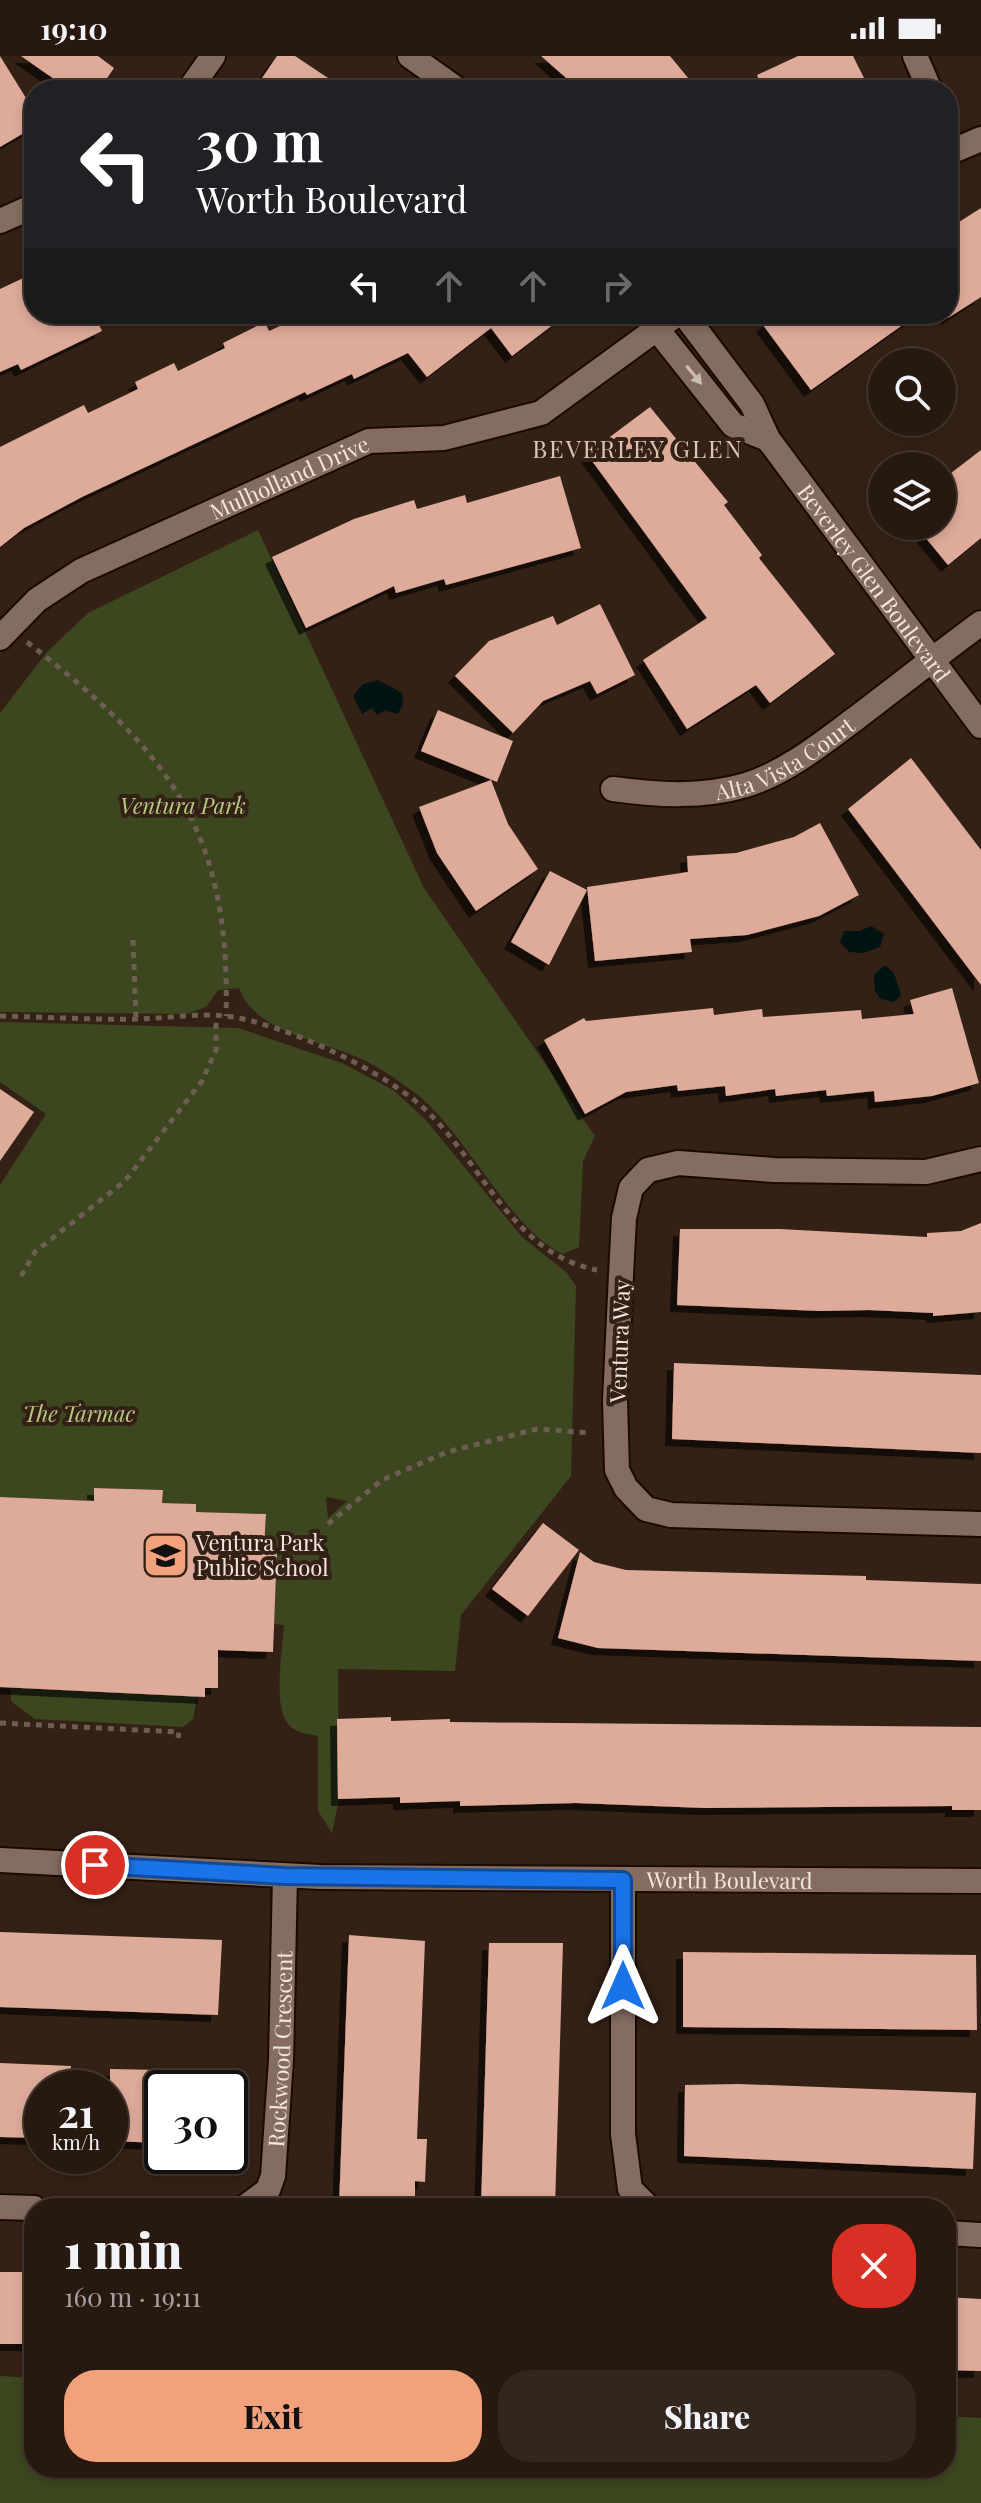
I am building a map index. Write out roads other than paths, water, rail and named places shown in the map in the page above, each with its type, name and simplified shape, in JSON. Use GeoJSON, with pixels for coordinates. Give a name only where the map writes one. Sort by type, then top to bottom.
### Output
{"type":"FeatureCollection","features":[{"type":"Feature","properties":{"kind":"street"},"geometry":{"type":"LineString","coordinates":[[196,80],[213,56]]}},
{"type":"Feature","properties":{"kind":"street"},"geometry":{"type":"LineString","coordinates":[[410,56],[444,80]]}},
{"type":"Feature","properties":{"kind":"street"},"geometry":{"type":"LineString","coordinates":[[915,56],[926,80]]}},
{"type":"Feature","properties":{"kind":"street"},"geometry":{"type":"LineString","coordinates":[[958,143],[981,139]]}},
{"type":"Feature","properties":{"kind":"street"},"geometry":{"type":"LineString","coordinates":[[0,221],[24,210]]}},
{"type":"Feature","properties":{"kind":"street","name":"Mulholland Drive"},"geometry":{"type":"LineString","coordinates":[[4,633],[37,600],[81,571],[369,441],[444,438],[541,413],[647,324]]}},
{"type":"Feature","properties":{"kind":"street"},"geometry":{"type":"LineString","coordinates":[[653,324],[733,425],[768,439]]}},
{"type":"Feature","properties":{"kind":"street","name":"Beverley Glen Boulevard"},"geometry":{"type":"LineString","coordinates":[[692,324],[752,404],[768,439],[981,726]]}},
{"type":"Feature","properties":{"kind":"street","name":"Alta Vista Court"},"geometry":{"type":"LineString","coordinates":[[613,789],[645,793],[708,792],[746,784],[774,773],[818,747],[981,623]]}},
{"type":"Feature","properties":{"kind":"street","name":"Ventura Way"},"geometry":{"type":"LineString","coordinates":[[981,1159],[926,1172],[774,1170],[678,1163],[648,1170],[631,1188],[624,1218],[616,1434],[617,1470],[626,1488],[646,1509],[671,1515],[981,1524]]}},
{"type":"Feature","properties":{"kind":"street","name":"Worth Boulevard"},"geometry":{"type":"LineString","coordinates":[[0,1860],[285,1876],[981,1881]]}},
{"type":"Feature","properties":{"kind":"street","name":"Rockwood Crescent"},"geometry":{"type":"LineString","coordinates":[[257,2198],[268,2190],[273,2176],[281,2060],[285,1876]]}},
{"type":"Feature","properties":{"kind":"street"},"geometry":{"type":"LineString","coordinates":[[623,1880],[623,2134],[630,2189],[639,2198]]}},
{"type":"Feature","properties":{"kind":"street"},"geometry":{"type":"LineString","coordinates":[[0,2207],[24,2208]]}},
{"type":"Feature","properties":{"kind":"street"},"geometry":{"type":"LineString","coordinates":[[956,2234],[981,2235]]}},
{"type":"Feature","properties":{"kind":"place","name":"Ventura Park Public School"},"geometry":{"type":"Point","coordinates":[165,1555]}},
{"type":"Feature","properties":{"kind":"district","name":"BEVERLEY GLEN"},"geometry":{"type":"Point","coordinates":[638,448]}},
{"type":"Feature","properties":{"kind":"park label","name":"Ventura Park"},"geometry":{"type":"Point","coordinates":[183,805]}},
{"type":"Feature","properties":{"kind":"park label","name":"The Tarmac"},"geometry":{"type":"Point","coordinates":[79,1413]}}]}
